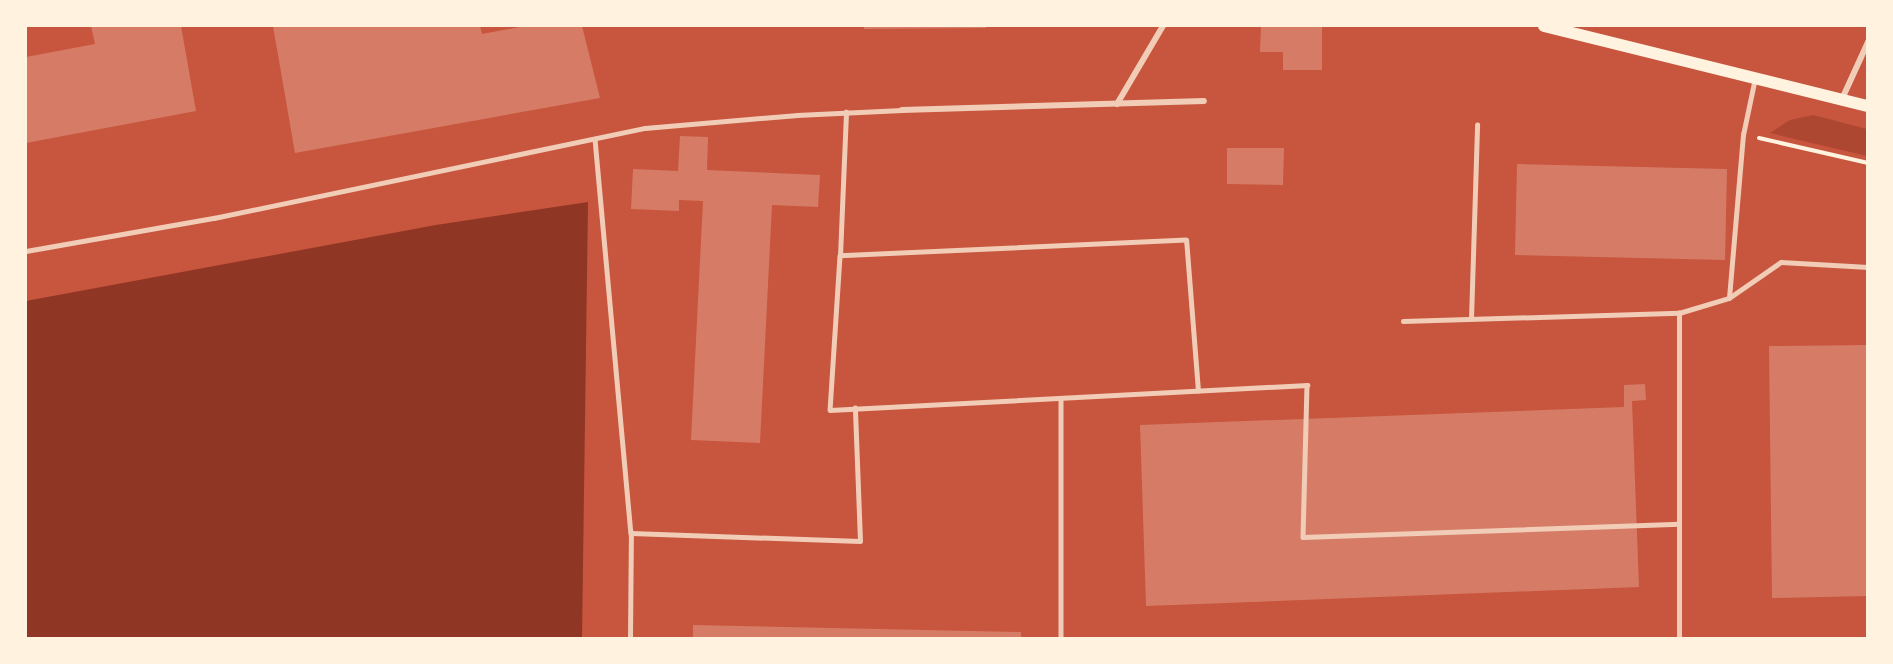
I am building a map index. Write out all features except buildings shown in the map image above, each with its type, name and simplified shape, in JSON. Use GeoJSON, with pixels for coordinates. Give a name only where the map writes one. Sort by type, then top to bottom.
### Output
{"type":"FeatureCollection","features":[{"type":"Feature","properties":{"kind":"main road"},"geometry":{"type":"LineString","coordinates":[[1544,26],[1868,106]]}},
{"type":"Feature","properties":{"kind":"street"},"geometry":{"type":"LineString","coordinates":[[1117,104],[1163,26]]}},
{"type":"Feature","properties":{"kind":"street"},"geometry":{"type":"LineString","coordinates":[[1842,100],[1868,42]]}},
{"type":"Feature","properties":{"kind":"street"},"geometry":{"type":"LineString","coordinates":[[902,110],[1204,101]]}},
{"type":"Feature","properties":{"kind":"lane"},"geometry":{"type":"LineString","coordinates":[[1730,298],[1743,135],[1755,78]]}},
{"type":"Feature","properties":{"kind":"lane"},"geometry":{"type":"LineString","coordinates":[[26,251],[214,218],[645,128],[846,112],[902,110]]}},
{"type":"Feature","properties":{"kind":"lane"},"geometry":{"type":"LineString","coordinates":[[846,112],[830,410],[1307,385],[1303,537],[1679,524]]}},
{"type":"Feature","properties":{"kind":"lane"},"geometry":{"type":"LineString","coordinates":[[1471,319],[1477,125]]}},
{"type":"Feature","properties":{"kind":"lane"},"geometry":{"type":"LineString","coordinates":[[595,139],[631,533],[630,639]]}},
{"type":"Feature","properties":{"kind":"lane"},"geometry":{"type":"LineString","coordinates":[[840,256],[1186,240],[1198,391]]}},
{"type":"Feature","properties":{"kind":"lane"},"geometry":{"type":"LineString","coordinates":[[1403,321],[1679,313],[1730,298],[1781,262],[1868,267]]}},
{"type":"Feature","properties":{"kind":"lane"},"geometry":{"type":"LineString","coordinates":[[1679,313],[1679,639]]}},
{"type":"Feature","properties":{"kind":"lane"},"geometry":{"type":"LineString","coordinates":[[1061,398],[1061,639]]}},
{"type":"Feature","properties":{"kind":"lane"},"geometry":{"type":"LineString","coordinates":[[631,533],[860,541],[855,408]]}},
{"type":"Feature","properties":{"kind":"path"},"geometry":{"type":"LineString","coordinates":[[1743,135],[1868,163]]}},
{"type":"Feature","properties":{"kind":"shaded area"},"geometry":{"type":"Polygon","coordinates":[[[1813,115],[1867,129],[1867,156],[1770,133],[1790,120],[1813,115]]]}},
{"type":"Feature","properties":{"kind":"shaded area"},"geometry":{"type":"Polygon","coordinates":[[[588,202],[582,638],[26,638],[26,301],[436,225],[588,202]]]}}]}
